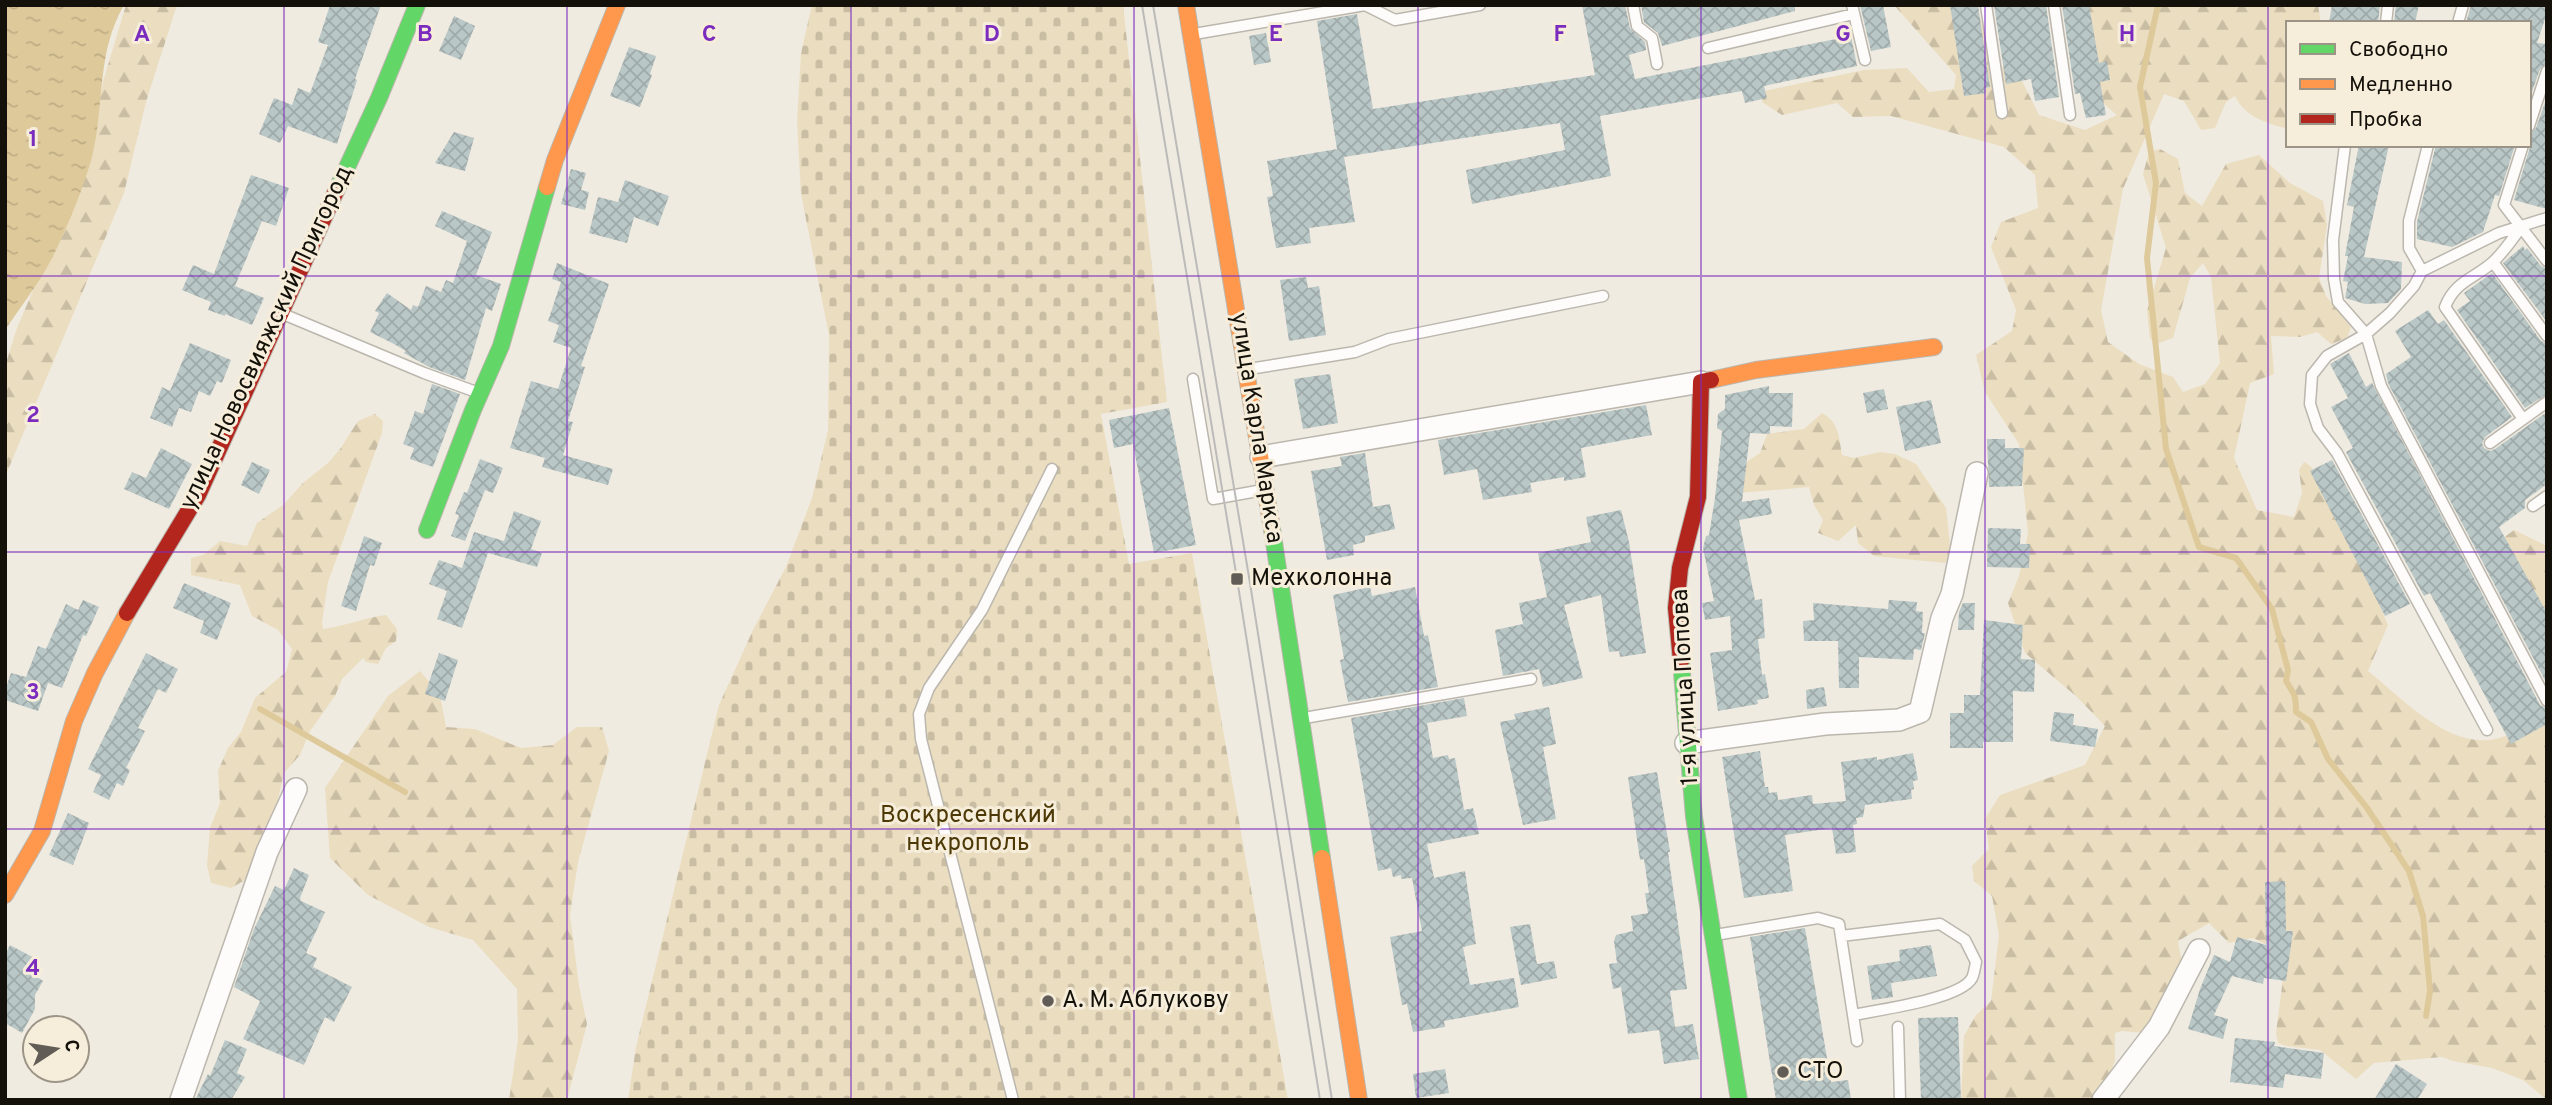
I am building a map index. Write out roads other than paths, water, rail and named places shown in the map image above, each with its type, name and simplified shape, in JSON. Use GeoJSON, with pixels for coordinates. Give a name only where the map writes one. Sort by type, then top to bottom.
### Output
{"type":"FeatureCollection","features":[{"type":"Feature","properties":{"kind":"street","name":"улица Новосвияжский Пригород"},"geometry":{"type":"LineString","coordinates":[[5,895],[42,831],[74,721],[95,673],[141,587],[198,495],[379,98],[417,5]]}},
{"type":"Feature","properties":{"kind":"street"},"geometry":{"type":"LineString","coordinates":[[427,530],[501,346],[555,160],[617,5]]}},
{"type":"Feature","properties":{"kind":"street","name":"улица Карла Маркса"},"geometry":{"type":"LineString","coordinates":[[1186,5],[1261,457],[1359,1100]]}},
{"type":"Feature","properties":{"kind":"street"},"geometry":{"type":"LineString","coordinates":[[1261,457],[1701,382],[1756,370],[1934,347]]}},
{"type":"Feature","properties":{"kind":"street","name":"1-я улица Попова"},"geometry":{"type":"LineString","coordinates":[[1701,382],[1698,497],[1693,526],[1680,568],[1676,608],[1694,817],[1739,1100]]}},
{"type":"Feature","properties":{"kind":"street"},"geometry":{"type":"LineString","coordinates":[[1686,743],[1825,724],[1899,720],[1920,712],[1942,618],[1952,594],[1977,473]]}},
{"type":"Feature","properties":{"kind":"street"},"geometry":{"type":"LineString","coordinates":[[181,1100],[267,852],[296,789]]}},
{"type":"Feature","properties":{"kind":"street"},"geometry":{"type":"LineString","coordinates":[[2103,1100],[2159,1027],[2199,950]]}},
{"type":"Feature","properties":{"kind":"lane"},"geometry":{"type":"LineString","coordinates":[[1191,34],[1364,5],[1395,20],[1480,5]]}},
{"type":"Feature","properties":{"kind":"lane"},"geometry":{"type":"LineString","coordinates":[[1633,5],[1637,26],[1652,38],[1657,64]]}},
{"type":"Feature","properties":{"kind":"lane"},"geometry":{"type":"LineString","coordinates":[[1986,5],[2002,113]]}},
{"type":"Feature","properties":{"kind":"lane"},"geometry":{"type":"LineString","coordinates":[[2054,5],[2070,115]]}},
{"type":"Feature","properties":{"kind":"lane"},"geometry":{"type":"LineString","coordinates":[[1708,48],[1853,10],[1865,60]]}},
{"type":"Feature","properties":{"kind":"lane"},"geometry":{"type":"LineString","coordinates":[[2531,120],[2547,71]]}},
{"type":"Feature","properties":{"kind":"lane"},"geometry":{"type":"LineString","coordinates":[[2346,147],[2333,240],[2334,279],[2338,302],[2366,334],[2381,386],[2547,701]]}},
{"type":"Feature","properties":{"kind":"lane"},"geometry":{"type":"LineString","coordinates":[[2422,271],[2409,248],[2409,221],[2428,147]]}},
{"type":"Feature","properties":{"kind":"lane"},"geometry":{"type":"LineString","coordinates":[[2522,147],[2504,205],[2547,261]]}},
{"type":"Feature","properties":{"kind":"lane"},"geometry":{"type":"LineString","coordinates":[[2487,730],[2337,453],[2318,428],[2310,404],[2312,375],[2327,356],[2366,334],[2390,313],[2414,286],[2422,271],[2499,233],[2547,218]]}},
{"type":"Feature","properties":{"kind":"lane"},"geometry":{"type":"LineString","coordinates":[[2522,226],[2493,262],[2459,285],[2445,307],[2523,419]]}},
{"type":"Feature","properties":{"kind":"lane"},"geometry":{"type":"LineString","coordinates":[[2493,262],[2547,336]]}},
{"type":"Feature","properties":{"kind":"lane"},"geometry":{"type":"LineString","coordinates":[[1246,369],[1355,352],[1389,339],[1603,296]]}},
{"type":"Feature","properties":{"kind":"lane"},"geometry":{"type":"LineString","coordinates":[[280,313],[481,394]]}},
{"type":"Feature","properties":{"kind":"lane"},"geometry":{"type":"LineString","coordinates":[[1193,379],[1213,499],[1266,490]]}},
{"type":"Feature","properties":{"kind":"lane"},"geometry":{"type":"LineString","coordinates":[[2490,443],[2547,402]]}},
{"type":"Feature","properties":{"kind":"lane"},"geometry":{"type":"LineString","coordinates":[[1013,1100],[921,739],[919,714],[929,688],[982,610],[1052,469]]}},
{"type":"Feature","properties":{"kind":"lane"},"geometry":{"type":"LineString","coordinates":[[2533,506],[2547,496]]}},
{"type":"Feature","properties":{"kind":"lane"},"geometry":{"type":"LineString","coordinates":[[1301,718],[1531,679]]}},
{"type":"Feature","properties":{"kind":"lane"},"geometry":{"type":"LineString","coordinates":[[1713,935],[1818,918],[1839,924],[1857,1041]]}},
{"type":"Feature","properties":{"kind":"lane"},"geometry":{"type":"LineString","coordinates":[[1841,936],[1940,924],[1965,940],[1976,962],[1972,980],[1957,991],[1853,1015]]}},
{"type":"Feature","properties":{"kind":"lane"},"geometry":{"type":"LineString","coordinates":[[1898,1027],[1900,1100]]}},
{"type":"Feature","properties":{"kind":"water"},"geometry":{"type":"Polygon","coordinates":[[[5,5],[124,5],[109,42],[96,138],[83,185],[49,264],[5,330],[5,5]]]}},
{"type":"Feature","properties":{"kind":"waterway"},"geometry":{"type":"LineString","coordinates":[[2158,5],[2140,87],[2156,183],[2147,258],[2166,449],[2199,547],[2236,558],[2272,609],[2288,670],[2286,681],[2296,701],[2296,712],[2311,722],[2328,759],[2367,808],[2409,871],[2423,916],[2430,991],[2426,1016]]}},
{"type":"Feature","properties":{"kind":"waterway"},"geometry":{"type":"LineString","coordinates":[[260,709],[405,792]]}},
{"type":"Feature","properties":{"kind":"tram line"},"geometry":{"type":"LineString","coordinates":[[1142,5],[1320,1100]]}},
{"type":"Feature","properties":{"kind":"tram line"},"geometry":{"type":"LineString","coordinates":[[1153,5],[1249,577],[1332,1100]]}},
{"type":"Feature","properties":{"kind":"place","name":"Мехколонна"},"geometry":{"type":"Point","coordinates":[1237,579]}},
{"type":"Feature","properties":{"kind":"place","name":"А. М. Аблукову"},"geometry":{"type":"Point","coordinates":[1048,1001]}},
{"type":"Feature","properties":{"kind":"place","name":"СТО"},"geometry":{"type":"Point","coordinates":[1783,1072]}},
{"type":"Feature","properties":{"kind":"park label","name":"Воскресенский некрополь"},"geometry":{"type":"Point","coordinates":[968,830]}}]}
